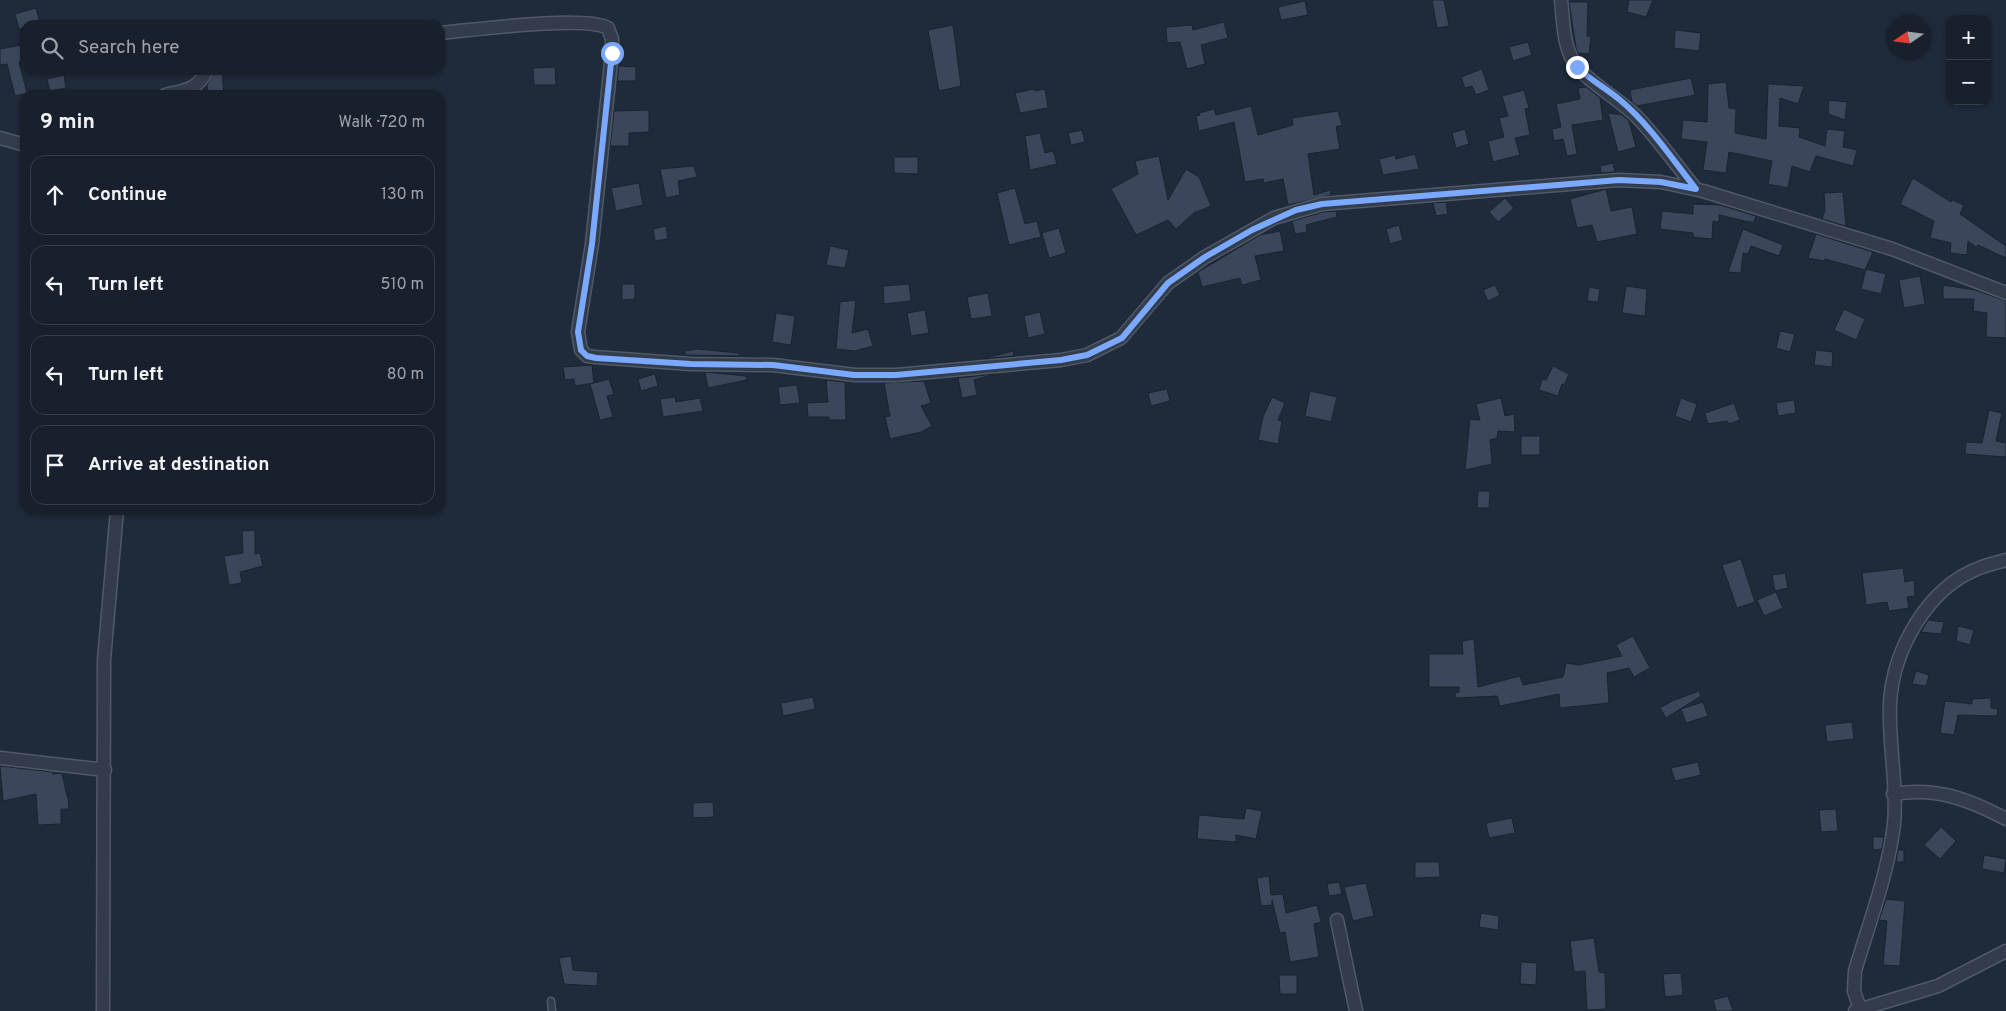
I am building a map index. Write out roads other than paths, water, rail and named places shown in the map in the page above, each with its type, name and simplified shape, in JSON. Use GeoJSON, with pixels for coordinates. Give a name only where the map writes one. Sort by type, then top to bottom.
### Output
{"type":"FeatureCollection","features":[{"type":"Feature","properties":{"kind":"street"},"geometry":{"type":"LineString","coordinates":[[1562,0],[1567,43],[1570,56],[1577,67],[1586,76],[1620,100],[1640,119],[1696,189]]}},
{"type":"Feature","properties":{"kind":"street"},"geometry":{"type":"LineString","coordinates":[[445,33],[552,24],[599,23],[608,28],[612,39],[612,53],[592,244],[578,332],[581,350],[587,356],[596,358],[691,364],[773,365],[871,375],[956,371],[1061,360],[1087,355],[1122,338],[1168,283],[1205,257],[1252,230],[1296,210],[1322,204],[1600,181],[1661,182],[1696,189],[1892,249],[2006,293]]}},
{"type":"Feature","properties":{"kind":"street"},"geometry":{"type":"LineString","coordinates":[[182,90],[195,86],[202,81],[205,75]]}},
{"type":"Feature","properties":{"kind":"street"},"geometry":{"type":"LineString","coordinates":[[3,138],[20,135]]}},
{"type":"Feature","properties":{"kind":"street"},"geometry":{"type":"LineString","coordinates":[[3,138],[20,143]]}},
{"type":"Feature","properties":{"kind":"street"},"geometry":{"type":"LineString","coordinates":[[103,1011],[104,660],[117,515]]}},
{"type":"Feature","properties":{"kind":"street"},"geometry":{"type":"LineString","coordinates":[[2006,560],[1976,569],[1943,591],[1918,618],[1901,651],[1890,701],[1894,822],[1890,849],[1855,971],[1854,991],[1858,1010],[1938,986],[2006,951]]}},
{"type":"Feature","properties":{"kind":"street"},"geometry":{"type":"LineString","coordinates":[[0,758],[105,770]]}},
{"type":"Feature","properties":{"kind":"street"},"geometry":{"type":"LineString","coordinates":[[1893,794],[1913,791],[1936,792],[1975,802],[2006,819]]}},
{"type":"Feature","properties":{"kind":"street"},"geometry":{"type":"LineString","coordinates":[[1337,920],[1356,1011]]}},
{"type":"Feature","properties":{"kind":"lane"},"geometry":{"type":"LineString","coordinates":[[551,1001],[552,1011]]}}]}
